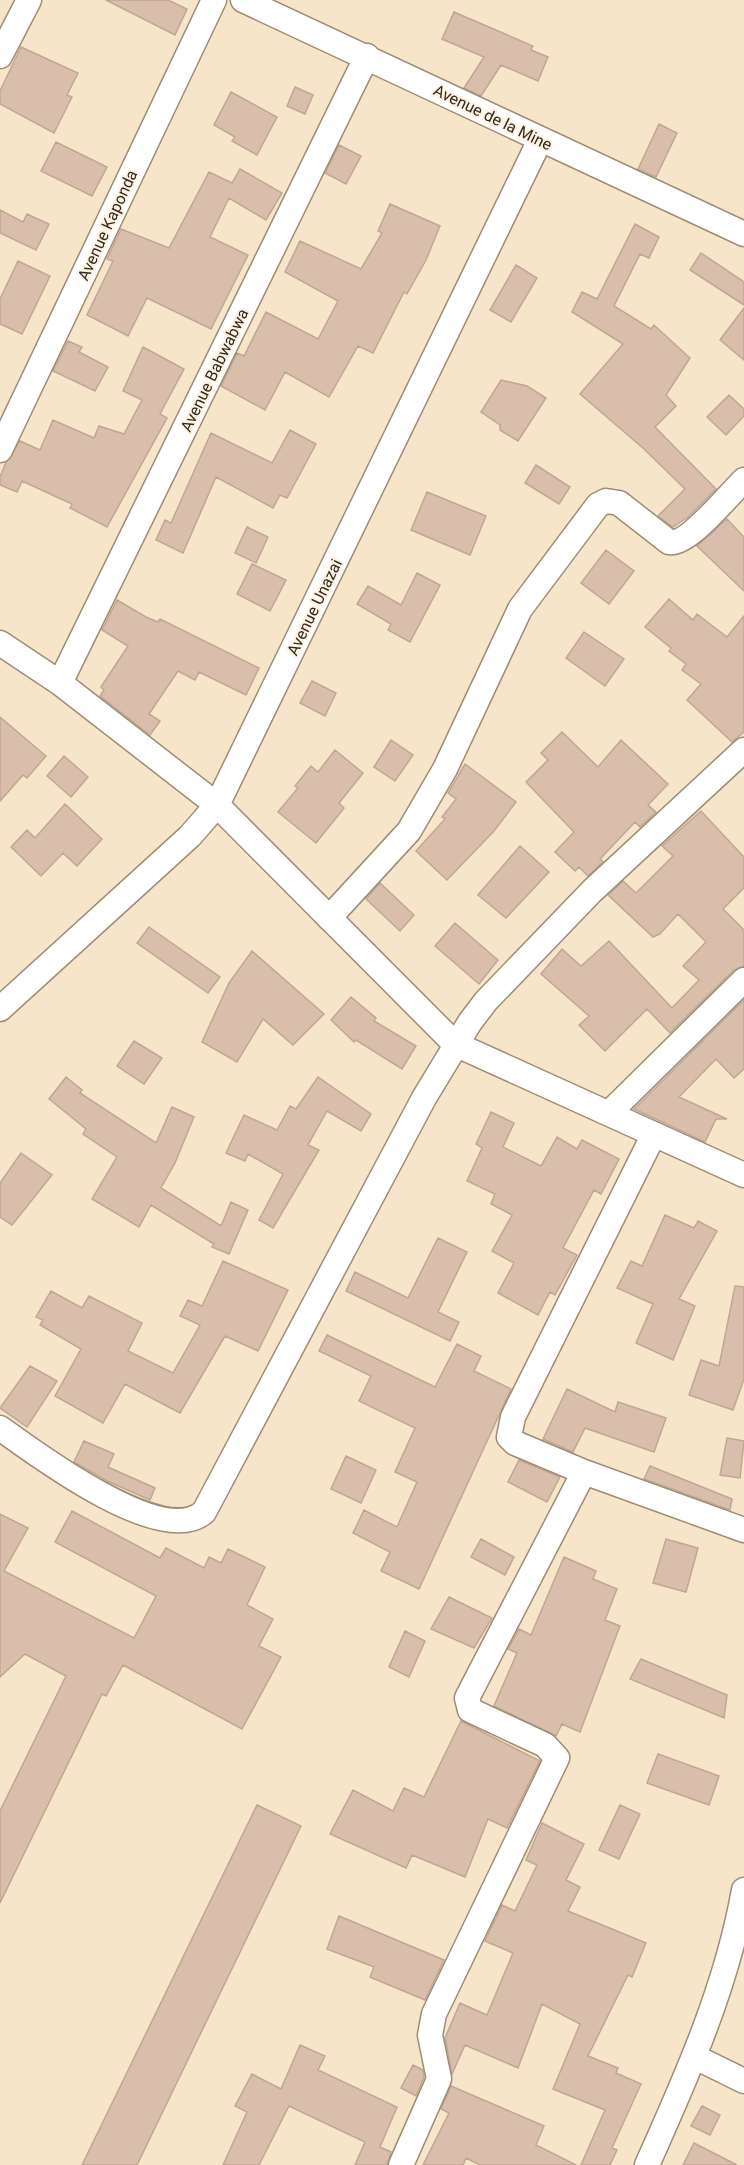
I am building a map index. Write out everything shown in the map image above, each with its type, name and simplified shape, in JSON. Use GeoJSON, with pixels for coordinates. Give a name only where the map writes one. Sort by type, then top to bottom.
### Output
{"type":"FeatureCollection","features":[{"type":"Feature","properties":{"kind":"street"},"geometry":{"type":"LineString","coordinates":[[0,56],[29,0]]}},
{"type":"Feature","properties":{"kind":"street","name":"Avenue Kaponda"},"geometry":{"type":"LineString","coordinates":[[0,450],[214,0]]}},
{"type":"Feature","properties":{"kind":"street","name":"Avenue de la Mine"},"geometry":{"type":"LineString","coordinates":[[243,0],[744,234]]}},
{"type":"Feature","properties":{"kind":"street","name":"Avenue Babwabwa"},"geometry":{"type":"LineString","coordinates":[[60,683],[367,56]]}},
{"type":"Feature","properties":{"kind":"street","name":"Avenue Unazai"},"geometry":{"type":"LineString","coordinates":[[0,1009],[190,836],[217,805],[540,140]]}},
{"type":"Feature","properties":{"kind":"street"},"geometry":{"type":"LineString","coordinates":[[329,918],[409,831],[445,769],[520,609],[598,505],[606,501],[619,503],[661,537],[669,542],[678,543],[689,535],[744,480]]}},
{"type":"Feature","properties":{"kind":"street"},"geometry":{"type":"LineString","coordinates":[[0,643],[60,683],[217,805],[455,1044],[744,1175]]}},
{"type":"Feature","properties":{"kind":"street"},"geometry":{"type":"LineString","coordinates":[[0,1428],[69,1477],[144,1515],[185,1521],[198,1517],[208,1508],[424,1098],[455,1044],[486,1001],[584,899],[744,750]]}},
{"type":"Feature","properties":{"kind":"street"},"geometry":{"type":"LineString","coordinates":[[609,1113],[744,980]]}},
{"type":"Feature","properties":{"kind":"street"},"geometry":{"type":"LineString","coordinates":[[654,1134],[510,1425],[509,1437],[515,1443],[584,1472],[744,1530]]}},
{"type":"Feature","properties":{"kind":"street"},"geometry":{"type":"LineString","coordinates":[[401,2165],[439,2079],[430,2036],[434,2014],[557,1758],[545,1745],[470,1710],[467,1698],[584,1472]]}},
{"type":"Feature","properties":{"kind":"street"},"geometry":{"type":"LineString","coordinates":[[647,2165],[695,2057],[736,1933],[744,1890]]}},
{"type":"Feature","properties":{"kind":"street"},"geometry":{"type":"LineString","coordinates":[[695,2057],[744,2081]]}},
{"type":"Feature","properties":{"kind":"building"},"geometry":{"type":"Polygon","coordinates":[[[106,0],[168,0],[187,9],[175,35],[106,0]]]}},
{"type":"Feature","properties":{"kind":"building"},"geometry":{"type":"Polygon","coordinates":[[[454,12],[533,46],[531,50],[548,57],[538,81],[501,65],[481,96],[464,88],[484,57],[442,39],[454,12]]]}},
{"type":"Feature","properties":{"kind":"building"},"geometry":{"type":"Polygon","coordinates":[[[21,47],[78,73],[67,95],[72,97],[54,133],[0,104],[0,91],[21,47]]]}},
{"type":"Feature","properties":{"kind":"building"},"geometry":{"type":"Polygon","coordinates":[[[295,87],[313,95],[305,114],[287,106],[295,87]]]}},
{"type":"Feature","properties":{"kind":"building"},"geometry":{"type":"Polygon","coordinates":[[[231,92],[277,117],[257,155],[232,141],[235,137],[214,125],[231,92]]]}},
{"type":"Feature","properties":{"kind":"building"},"geometry":{"type":"Polygon","coordinates":[[[659,124],[677,133],[656,177],[638,169],[659,124]]]}},
{"type":"Feature","properties":{"kind":"building"},"geometry":{"type":"Polygon","coordinates":[[[56,142],[107,167],[92,196],[41,171],[56,142]]]}},
{"type":"Feature","properties":{"kind":"building"},"geometry":{"type":"Polygon","coordinates":[[[339,145],[361,156],[346,184],[325,173],[339,145]]]}},
{"type":"Feature","properties":{"kind":"building"},"geometry":{"type":"Polygon","coordinates":[[[240,169],[282,193],[266,220],[229,198],[210,237],[248,255],[211,329],[147,298],[128,336],[87,315],[113,261],[107,259],[121,229],[169,248],[209,172],[232,183],[240,169]]]}},
{"type":"Feature","properties":{"kind":"building"},"geometry":{"type":"Polygon","coordinates":[[[390,204],[440,226],[426,260],[407,294],[404,292],[373,353],[358,346],[329,397],[285,372],[265,410],[221,386],[237,353],[244,356],[266,312],[318,339],[338,301],[285,272],[300,241],[361,269],[382,233],[378,231],[390,204]]]}},
{"type":"Feature","properties":{"kind":"building"},"geometry":{"type":"Polygon","coordinates":[[[0,210],[23,222],[27,214],[49,224],[36,250],[0,233],[0,210]]]}},
{"type":"Feature","properties":{"kind":"building"},"geometry":{"type":"Polygon","coordinates":[[[635,224],[659,237],[649,258],[640,254],[614,306],[651,329],[654,325],[690,358],[666,395],[676,406],[655,427],[716,489],[688,517],[673,527],[658,516],[685,489],[644,449],[580,394],[623,344],[572,312],[582,292],[597,299],[635,224]]]}},
{"type":"Feature","properties":{"kind":"building"},"geometry":{"type":"Polygon","coordinates":[[[701,253],[744,282],[744,305],[690,270],[701,253]]]}},
{"type":"Feature","properties":{"kind":"building"},"geometry":{"type":"Polygon","coordinates":[[[18,261],[50,276],[22,334],[0,324],[0,299],[18,261]]]}},
{"type":"Feature","properties":{"kind":"building"},"geometry":{"type":"Polygon","coordinates":[[[516,265],[537,278],[511,322],[490,310],[516,265]]]}},
{"type":"Feature","properties":{"kind":"building"},"geometry":{"type":"Polygon","coordinates":[[[744,308],[744,360],[720,340],[744,308]]]}},
{"type":"Feature","properties":{"kind":"building"},"geometry":{"type":"Polygon","coordinates":[[[68,341],[82,347],[79,352],[108,367],[95,391],[53,371],[68,341]]]}},
{"type":"Feature","properties":{"kind":"building"},"geometry":{"type":"Polygon","coordinates":[[[143,347],[184,369],[160,414],[167,418],[107,527],[70,508],[72,504],[22,481],[17,492],[0,485],[0,477],[6,462],[20,441],[40,450],[53,420],[94,438],[99,426],[124,434],[142,400],[123,391],[143,347]]]}},
{"type":"Feature","properties":{"kind":"building"},"geometry":{"type":"Polygon","coordinates":[[[501,380],[527,386],[546,398],[518,441],[500,430],[500,425],[481,412],[501,380]]]}},
{"type":"Feature","properties":{"kind":"building"},"geometry":{"type":"Polygon","coordinates":[[[729,395],[744,409],[744,416],[726,435],[707,417],[729,395]]]}},
{"type":"Feature","properties":{"kind":"building"},"geometry":{"type":"Polygon","coordinates":[[[290,430],[316,444],[287,498],[280,495],[273,508],[216,477],[183,553],[156,540],[165,520],[171,523],[211,433],[272,463],[290,430]]]}},
{"type":"Feature","properties":{"kind":"building"},"geometry":{"type":"Polygon","coordinates":[[[536,465],[570,487],[559,504],[525,483],[536,465]]]}},
{"type":"Feature","properties":{"kind":"building"},"geometry":{"type":"Polygon","coordinates":[[[427,492],[486,516],[470,555],[411,530],[427,492]]]}},
{"type":"Feature","properties":{"kind":"building"},"geometry":{"type":"Polygon","coordinates":[[[727,519],[744,537],[744,591],[697,546],[727,519]]]}},
{"type":"Feature","properties":{"kind":"building"},"geometry":{"type":"Polygon","coordinates":[[[247,527],[268,537],[256,563],[235,553],[247,527]]]}},
{"type":"Feature","properties":{"kind":"building"},"geometry":{"type":"Polygon","coordinates":[[[606,550],[634,571],[609,604],[581,583],[606,550]]]}},
{"type":"Feature","properties":{"kind":"building"},"geometry":{"type":"Polygon","coordinates":[[[252,564],[286,580],[270,611],[237,594],[252,564]]]}},
{"type":"Feature","properties":{"kind":"building"},"geometry":{"type":"Polygon","coordinates":[[[417,573],[440,585],[410,642],[388,630],[391,624],[357,604],[368,586],[401,605],[417,573]]]}},
{"type":"Feature","properties":{"kind":"building"},"geometry":{"type":"Polygon","coordinates":[[[669,599],[693,620],[697,614],[727,637],[744,616],[744,732],[732,742],[687,700],[701,684],[682,670],[686,664],[669,651],[671,648],[645,627],[669,599]]]}},
{"type":"Feature","properties":{"kind":"building"},"geometry":{"type":"Polygon","coordinates":[[[117,600],[146,617],[158,622],[160,619],[259,668],[246,695],[199,672],[195,680],[178,671],[149,714],[160,721],[150,735],[100,696],[104,690],[101,687],[128,646],[102,630],[117,600]]]}},
{"type":"Feature","properties":{"kind":"building"},"geometry":{"type":"Polygon","coordinates":[[[584,632],[624,659],[605,686],[566,658],[584,632]]]}},
{"type":"Feature","properties":{"kind":"building"},"geometry":{"type":"Polygon","coordinates":[[[312,681],[336,693],[325,716],[300,703],[312,681]]]}},
{"type":"Feature","properties":{"kind":"building"},"geometry":{"type":"Polygon","coordinates":[[[0,717],[46,756],[27,778],[23,775],[0,801],[0,717]]]}},
{"type":"Feature","properties":{"kind":"building"},"geometry":{"type":"Polygon","coordinates":[[[562,732],[598,767],[621,740],[668,784],[648,805],[656,812],[640,827],[635,822],[600,859],[603,862],[588,876],[579,867],[575,871],[555,852],[574,832],[526,782],[548,760],[541,753],[562,732]]]}},
{"type":"Feature","properties":{"kind":"building"},"geometry":{"type":"Polygon","coordinates":[[[391,740],[413,755],[395,781],[374,767],[391,740]]]}},
{"type":"Feature","properties":{"kind":"building"},"geometry":{"type":"Polygon","coordinates":[[[335,750],[363,773],[339,803],[344,808],[316,843],[278,812],[298,788],[295,786],[311,766],[318,772],[335,750]]]}},
{"type":"Feature","properties":{"kind":"building"},"geometry":{"type":"Polygon","coordinates":[[[64,756],[88,777],[71,797],[47,776],[64,756]]]}},
{"type":"Feature","properties":{"kind":"building"},"geometry":{"type":"Polygon","coordinates":[[[465,764],[516,802],[494,831],[447,880],[416,851],[445,819],[442,817],[456,799],[448,793],[465,764]]]}},
{"type":"Feature","properties":{"kind":"building"},"geometry":{"type":"Polygon","coordinates":[[[65,804],[102,839],[77,866],[63,853],[41,876],[11,847],[27,830],[35,838],[65,804]]]}},
{"type":"Feature","properties":{"kind":"building"},"geometry":{"type":"Polygon","coordinates":[[[701,811],[744,857],[744,888],[723,909],[744,930],[744,966],[734,970],[670,1033],[647,1009],[605,1051],[579,1025],[589,1016],[541,974],[562,949],[581,966],[609,941],[672,1008],[699,980],[683,966],[706,942],[678,914],[660,934],[653,937],[608,895],[623,881],[636,893],[673,856],[662,846],[701,811]]]}},
{"type":"Feature","properties":{"kind":"building"},"geometry":{"type":"Polygon","coordinates":[[[520,846],[549,872],[506,918],[478,895],[520,846]]]}},
{"type":"Feature","properties":{"kind":"building"},"geometry":{"type":"Polygon","coordinates":[[[380,883],[414,915],[400,931],[366,899],[380,883]]]}},
{"type":"Feature","properties":{"kind":"building"},"geometry":{"type":"Polygon","coordinates":[[[455,923],[498,960],[479,984],[435,946],[455,923]]]}},
{"type":"Feature","properties":{"kind":"building"},"geometry":{"type":"Polygon","coordinates":[[[149,927],[220,977],[208,993],[137,943],[149,927]]]}},
{"type":"Feature","properties":{"kind":"building"},"geometry":{"type":"Polygon","coordinates":[[[252,951],[324,1014],[293,1045],[263,1019],[237,1062],[202,1042],[229,983],[252,951]]]}},
{"type":"Feature","properties":{"kind":"building"},"geometry":{"type":"Polygon","coordinates":[[[351,997],[376,1018],[374,1021],[416,1046],[402,1069],[356,1040],[354,1042],[331,1020],[351,997]]]}},
{"type":"Feature","properties":{"kind":"building"},"geometry":{"type":"Polygon","coordinates":[[[744,1000],[744,1069],[734,1078],[716,1059],[679,1097],[727,1119],[716,1119],[705,1142],[634,1109],[744,1000]]]}},
{"type":"Feature","properties":{"kind":"building"},"geometry":{"type":"Polygon","coordinates":[[[134,1041],[162,1058],[144,1084],[117,1066],[134,1041]]]}},
{"type":"Feature","properties":{"kind":"building"},"geometry":{"type":"Polygon","coordinates":[[[66,1077],[82,1090],[80,1093],[156,1143],[172,1107],[194,1117],[175,1163],[161,1188],[221,1226],[231,1202],[248,1210],[229,1254],[212,1247],[214,1244],[151,1205],[139,1227],[92,1199],[117,1157],[83,1134],[86,1129],[49,1099],[66,1077]]]}},
{"type":"Feature","properties":{"kind":"building"},"geometry":{"type":"Polygon","coordinates":[[[318,1077],[371,1114],[361,1131],[327,1111],[308,1145],[319,1150],[273,1228],[259,1220],[283,1174],[248,1154],[245,1161],[226,1153],[244,1115],[277,1130],[290,1106],[296,1109],[318,1077]]]}},
{"type":"Feature","properties":{"kind":"building"},"geometry":{"type":"Polygon","coordinates":[[[491,1112],[514,1123],[503,1147],[541,1166],[557,1137],[577,1149],[582,1140],[619,1159],[601,1194],[594,1190],[563,1248],[577,1255],[555,1295],[550,1292],[538,1315],[498,1293],[514,1263],[492,1251],[512,1215],[491,1204],[495,1194],[467,1181],[482,1148],[476,1144],[491,1112]]]}},
{"type":"Feature","properties":{"kind":"building"},"geometry":{"type":"Polygon","coordinates":[[[21,1153],[52,1175],[12,1225],[0,1217],[0,1183],[21,1153]]]}},
{"type":"Feature","properties":{"kind":"building"},"geometry":{"type":"Polygon","coordinates":[[[665,1215],[694,1228],[698,1221],[717,1231],[679,1299],[695,1306],[673,1360],[636,1343],[653,1304],[617,1288],[631,1261],[642,1266],[665,1215]]]}},
{"type":"Feature","properties":{"kind":"building"},"geometry":{"type":"Polygon","coordinates":[[[438,1238],[467,1252],[438,1312],[459,1322],[450,1341],[346,1291],[355,1272],[408,1298],[438,1238]]]}},
{"type":"Feature","properties":{"kind":"building"},"geometry":{"type":"Polygon","coordinates":[[[223,1261],[288,1290],[258,1351],[225,1336],[180,1413],[125,1384],[103,1423],[55,1396],[81,1349],[40,1325],[43,1320],[36,1317],[51,1291],[82,1308],[89,1296],[142,1323],[128,1351],[173,1373],[200,1325],[180,1316],[188,1300],[202,1306],[223,1261]]]}},
{"type":"Feature","properties":{"kind":"building"},"geometry":{"type":"Polygon","coordinates":[[[735,1286],[744,1287],[744,1379],[733,1410],[689,1395],[701,1360],[719,1366],[735,1286]]]}},
{"type":"Feature","properties":{"kind":"building"},"geometry":{"type":"Polygon","coordinates":[[[327,1335],[435,1387],[457,1344],[481,1356],[474,1371],[511,1389],[419,1589],[381,1571],[390,1552],[353,1533],[364,1510],[397,1527],[417,1482],[395,1472],[415,1428],[359,1401],[371,1376],[319,1351],[327,1335]]]}},
{"type":"Feature","properties":{"kind":"building"},"geometry":{"type":"Polygon","coordinates":[[[30,1366],[57,1381],[27,1427],[0,1408],[30,1366]]]}},
{"type":"Feature","properties":{"kind":"building"},"geometry":{"type":"Polygon","coordinates":[[[567,1389],[615,1412],[618,1402],[666,1418],[654,1452],[585,1428],[573,1452],[543,1439],[567,1389]]]}},
{"type":"Feature","properties":{"kind":"building"},"geometry":{"type":"Polygon","coordinates":[[[727,1438],[744,1441],[740,1478],[720,1475],[727,1438]]]}},
{"type":"Feature","properties":{"kind":"building"},"geometry":{"type":"Polygon","coordinates":[[[84,1441],[114,1454],[108,1467],[155,1488],[150,1500],[107,1481],[74,1462],[84,1441]]]}},
{"type":"Feature","properties":{"kind":"building"},"geometry":{"type":"Polygon","coordinates":[[[346,1456],[376,1470],[361,1503],[331,1489],[346,1456]]]}},
{"type":"Feature","properties":{"kind":"building"},"geometry":{"type":"Polygon","coordinates":[[[519,1460],[560,1477],[547,1502],[508,1482],[519,1460]]]}},
{"type":"Feature","properties":{"kind":"building"},"geometry":{"type":"Polygon","coordinates":[[[650,1466],[732,1499],[730,1510],[644,1479],[650,1466]]]}},
{"type":"Feature","properties":{"kind":"building"},"geometry":{"type":"Polygon","coordinates":[[[72,1511],[160,1558],[166,1548],[204,1568],[209,1557],[221,1563],[228,1549],[265,1567],[247,1605],[273,1619],[259,1646],[281,1657],[242,1729],[123,1665],[106,1696],[102,1694],[0,1903],[0,1811],[66,1676],[25,1654],[0,1677],[0,1514],[28,1528],[4,1571],[134,1638],[156,1596],[55,1542],[72,1511]]]}},
{"type":"Feature","properties":{"kind":"building"},"geometry":{"type":"Polygon","coordinates":[[[481,1539],[514,1557],[505,1575],[471,1557],[481,1539]]]}},
{"type":"Feature","properties":{"kind":"building"},"geometry":{"type":"Polygon","coordinates":[[[666,1539],[698,1548],[686,1592],[653,1583],[666,1539]]]}},
{"type":"Feature","properties":{"kind":"building"},"geometry":{"type":"Polygon","coordinates":[[[564,1557],[596,1571],[593,1579],[617,1589],[605,1620],[620,1626],[580,1732],[562,1724],[556,1736],[494,1706],[517,1653],[508,1649],[519,1629],[531,1635],[564,1557]]]}},
{"type":"Feature","properties":{"kind":"building"},"geometry":{"type":"Polygon","coordinates":[[[449,1597],[492,1618],[474,1648],[431,1629],[449,1597]]]}},
{"type":"Feature","properties":{"kind":"building"},"geometry":{"type":"Polygon","coordinates":[[[405,1631],[425,1641],[409,1677],[389,1667],[405,1631]]]}},
{"type":"Feature","properties":{"kind":"building"},"geometry":{"type":"Polygon","coordinates":[[[641,1659],[727,1695],[724,1718],[630,1679],[641,1659]]]}},
{"type":"Feature","properties":{"kind":"building"},"geometry":{"type":"Polygon","coordinates":[[[461,1721],[540,1761],[507,1828],[488,1819],[465,1877],[412,1855],[406,1868],[330,1834],[353,1790],[393,1811],[404,1788],[424,1797],[461,1721]]]}},
{"type":"Feature","properties":{"kind":"building"},"geometry":{"type":"Polygon","coordinates":[[[658,1754],[719,1776],[709,1805],[647,1783],[658,1754]]]}},
{"type":"Feature","properties":{"kind":"building"},"geometry":{"type":"Polygon","coordinates":[[[257,1805],[301,1826],[137,2165],[82,2165],[257,1805]]]}},
{"type":"Feature","properties":{"kind":"building"},"geometry":{"type":"Polygon","coordinates":[[[620,1805],[640,1814],[619,1859],[599,1850],[620,1805]]]}},
{"type":"Feature","properties":{"kind":"building"},"geometry":{"type":"Polygon","coordinates":[[[542,1823],[584,1844],[566,1880],[580,1887],[568,1911],[646,1943],[632,1977],[628,1975],[588,2056],[618,2068],[616,2073],[641,2084],[612,2148],[617,2150],[610,2165],[581,2165],[605,2110],[553,2089],[580,2024],[542,2004],[518,2068],[465,2045],[452,2074],[445,2038],[460,2003],[487,2015],[513,1953],[485,1941],[502,1905],[515,1911],[537,1865],[526,1860],[542,1823]]]}},
{"type":"Feature","properties":{"kind":"building"},"geometry":{"type":"Polygon","coordinates":[[[339,1916],[444,1960],[425,2000],[370,1977],[374,1967],[327,1949],[339,1916]]]}},
{"type":"Feature","properties":{"kind":"building"},"geometry":{"type":"Polygon","coordinates":[[[300,2045],[325,2056],[318,2070],[397,2107],[380,2147],[391,2152],[387,2165],[355,2165],[365,2142],[289,2106],[259,2165],[223,2165],[247,2112],[235,2106],[252,2074],[281,2089],[300,2045]]]}},
{"type":"Feature","properties":{"kind":"building"},"geometry":{"type":"Polygon","coordinates":[[[413,2065],[423,2070],[424,2077],[416,2096],[401,2088],[413,2065]]]}},
{"type":"Feature","properties":{"kind":"building"},"geometry":{"type":"Polygon","coordinates":[[[451,2086],[544,2126],[536,2145],[576,2165],[480,2165],[466,2158],[463,2165],[423,2165],[449,2113],[441,2109],[451,2086]]]}},
{"type":"Feature","properties":{"kind":"building"},"geometry":{"type":"Polygon","coordinates":[[[702,2106],[720,2115],[710,2135],[691,2126],[702,2106]]]}},
{"type":"Feature","properties":{"kind":"building"},"geometry":{"type":"Polygon","coordinates":[[[694,2143],[737,2165],[683,2165],[694,2143]]]}}]}
